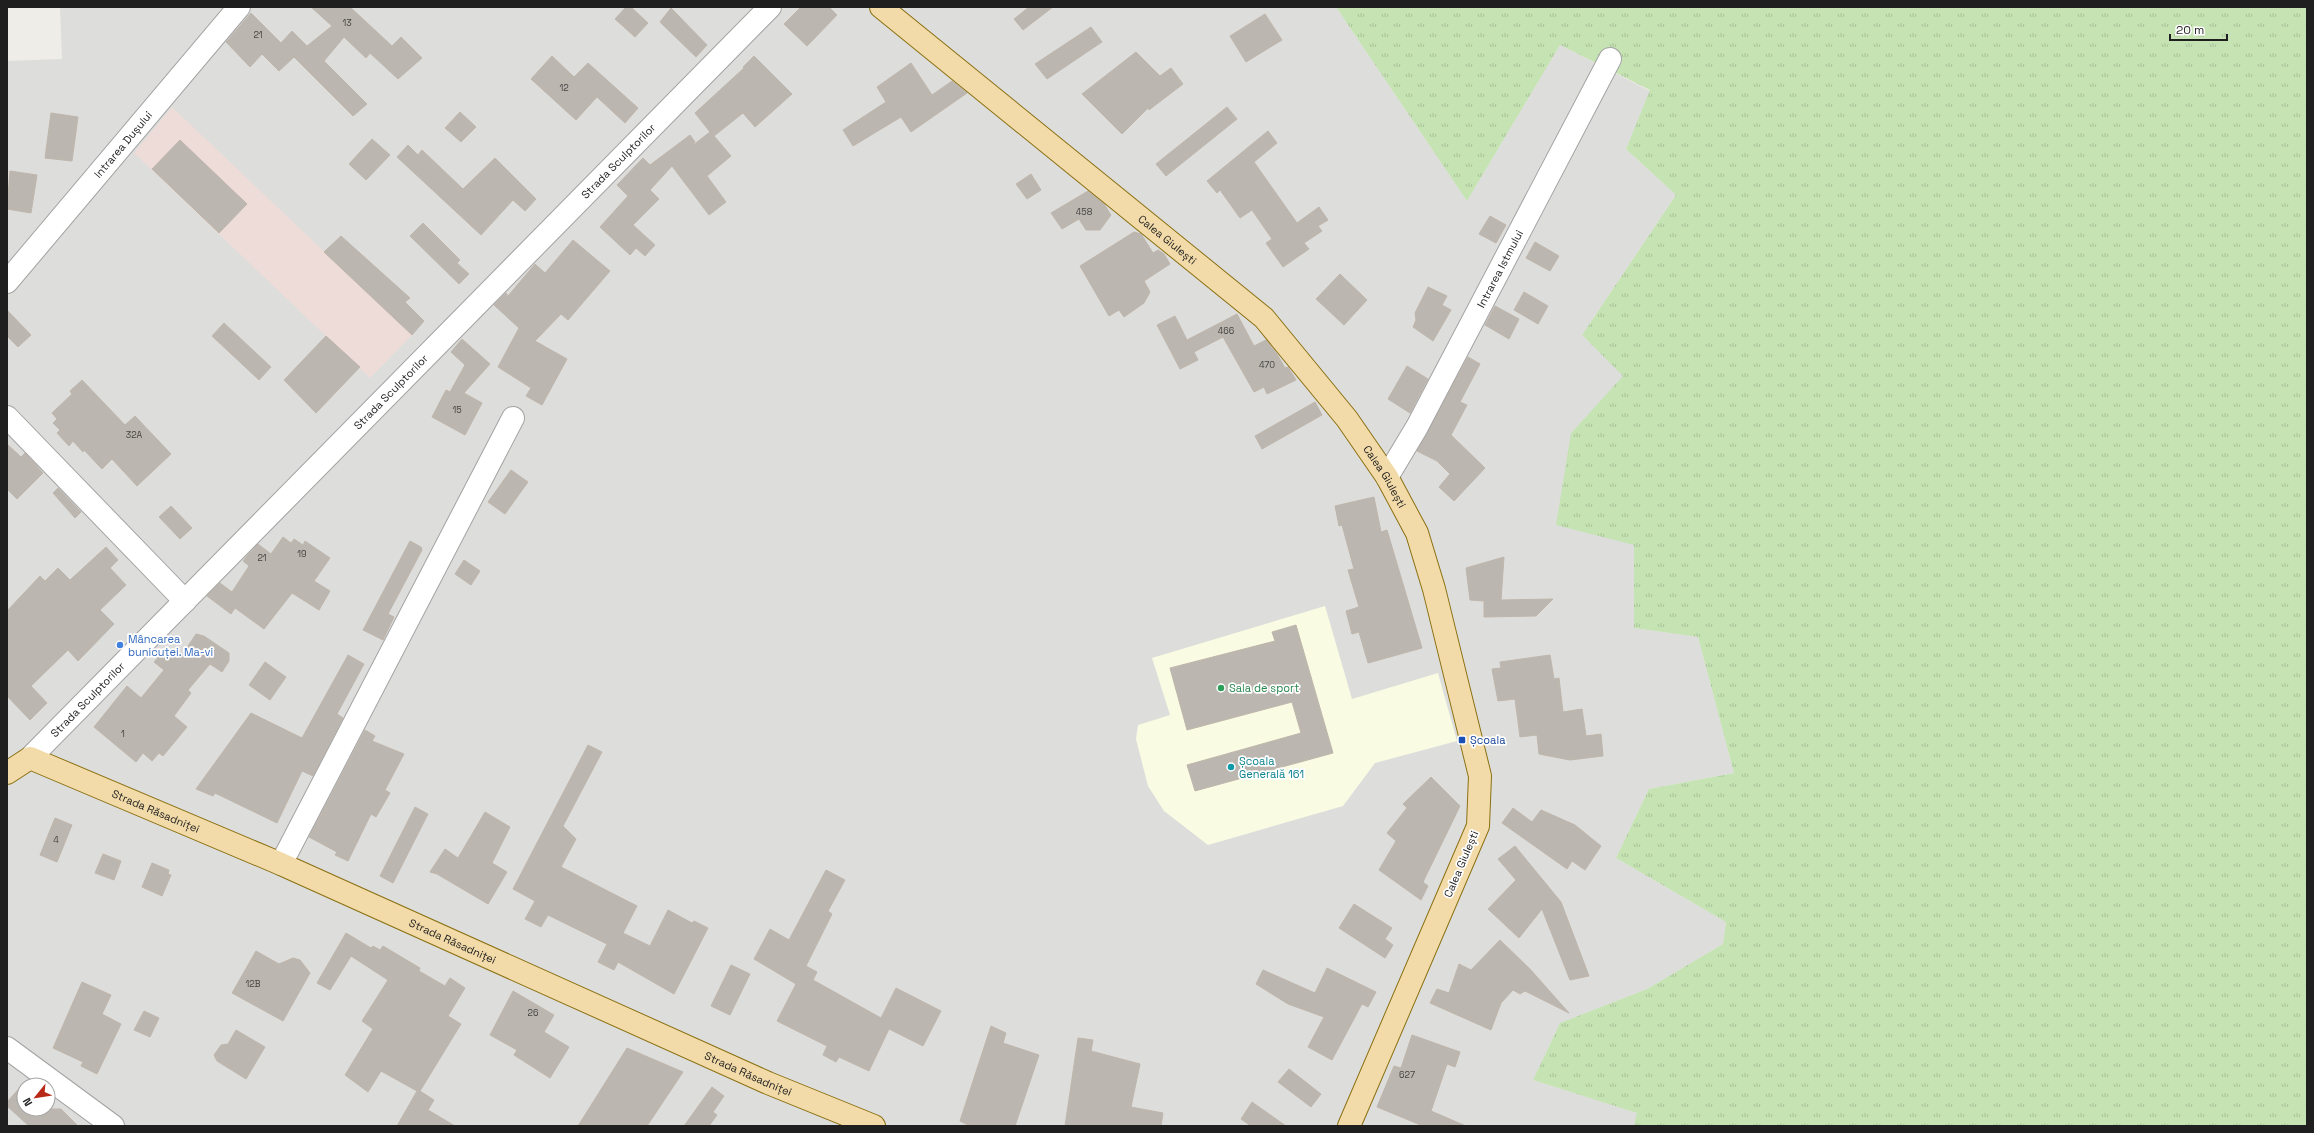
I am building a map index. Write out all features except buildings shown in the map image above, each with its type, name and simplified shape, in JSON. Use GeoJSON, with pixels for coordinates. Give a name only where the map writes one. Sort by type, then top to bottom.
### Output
{"type":"FeatureCollection","features":[{"type":"Feature","properties":{"kind":"main road","name":"Calea Giulești"},"geometry":{"type":"LineString","coordinates":[[881,7],[1264,318],[1346,418],[1387,478],[1417,533],[1434,589],[1480,776],[1478,826],[1348,1126]]}},
{"type":"Feature","properties":{"kind":"main road","name":"Strada Răsadniței"},"geometry":{"type":"LineString","coordinates":[[30,758],[282,864],[768,1084],[874,1126]]}},
{"type":"Feature","properties":{"kind":"main road","name":"Strada Sculptorilor"},"geometry":{"type":"LineString","coordinates":[[7,773],[30,758]]}},
{"type":"Feature","properties":{"kind":"street","name":"Intrarea Dușului"},"geometry":{"type":"LineString","coordinates":[[7,282],[239,7]]}},
{"type":"Feature","properties":{"kind":"street","name":"Strada Sculptorilor"},"geometry":{"type":"LineString","coordinates":[[30,758],[770,7]]}},
{"type":"Feature","properties":{"kind":"street","name":"Intrarea Istmului"},"geometry":{"type":"LineString","coordinates":[[1387,478],[1417,427],[1610,59]]}},
{"type":"Feature","properties":{"kind":"street"},"geometry":{"type":"LineString","coordinates":[[7,417],[185,601]]}},
{"type":"Feature","properties":{"kind":"street"},"geometry":{"type":"LineString","coordinates":[[282,864],[513,418]]}},
{"type":"Feature","properties":{"kind":"street"},"geometry":{"type":"LineString","coordinates":[[7,1048],[113,1126]]}},
{"type":"Feature","properties":{"kind":"shaded area"},"geometry":{"type":"Polygon","coordinates":[[[60,7],[1336,7],[1467,201],[1560,45],[1650,91],[1626,149],[1676,195],[1582,335],[1624,376],[1571,433],[1634,545],[1634,628],[1698,637],[1734,773],[1649,789],[1616,858],[1726,922],[1723,944],[1647,989],[1560,1023],[1533,1080],[1638,1113],[1634,1126],[7,1126],[7,61],[62,59],[60,7]]]}},
{"type":"Feature","properties":{"kind":"shaded area"},"geometry":{"type":"Polygon","coordinates":[[[172,107],[412,335],[370,378],[134,153],[172,107]]]}},
{"type":"Feature","properties":{"kind":"shaded area"},"geometry":{"type":"Polygon","coordinates":[[[1325,606],[1352,699],[1438,673],[1457,741],[1375,763],[1343,806],[1208,845],[1164,811],[1148,786],[1136,739],[1138,725],[1170,715],[1152,658],[1325,606]]]}},
{"type":"Feature","properties":{"kind":"green space"},"geometry":{"type":"Polygon","coordinates":[[[1336,7],[2307,7],[2307,1126],[1634,1126],[1637,1113],[1533,1080],[1560,1023],[1647,989],[1723,944],[1726,922],[1616,858],[1649,789],[1734,773],[1698,637],[1634,628],[1634,545],[1556,525],[1571,433],[1623,376],[1582,335],[1676,195],[1626,149],[1650,90],[1560,45],[1467,201],[1336,7]]]}},
{"type":"Feature","properties":{"kind":"place","name":"Mâncarea bunicuței. Ma-vi"},"geometry":{"type":"Point","coordinates":[120,645]}},
{"type":"Feature","properties":{"kind":"place","name":"Sala de sport"},"geometry":{"type":"Point","coordinates":[1221,688]}},
{"type":"Feature","properties":{"kind":"place","name":"Școala"},"geometry":{"type":"Point","coordinates":[1462,740]}},
{"type":"Feature","properties":{"kind":"place","name":"Școala Generală 161"},"geometry":{"type":"Point","coordinates":[1231,767]}}]}
